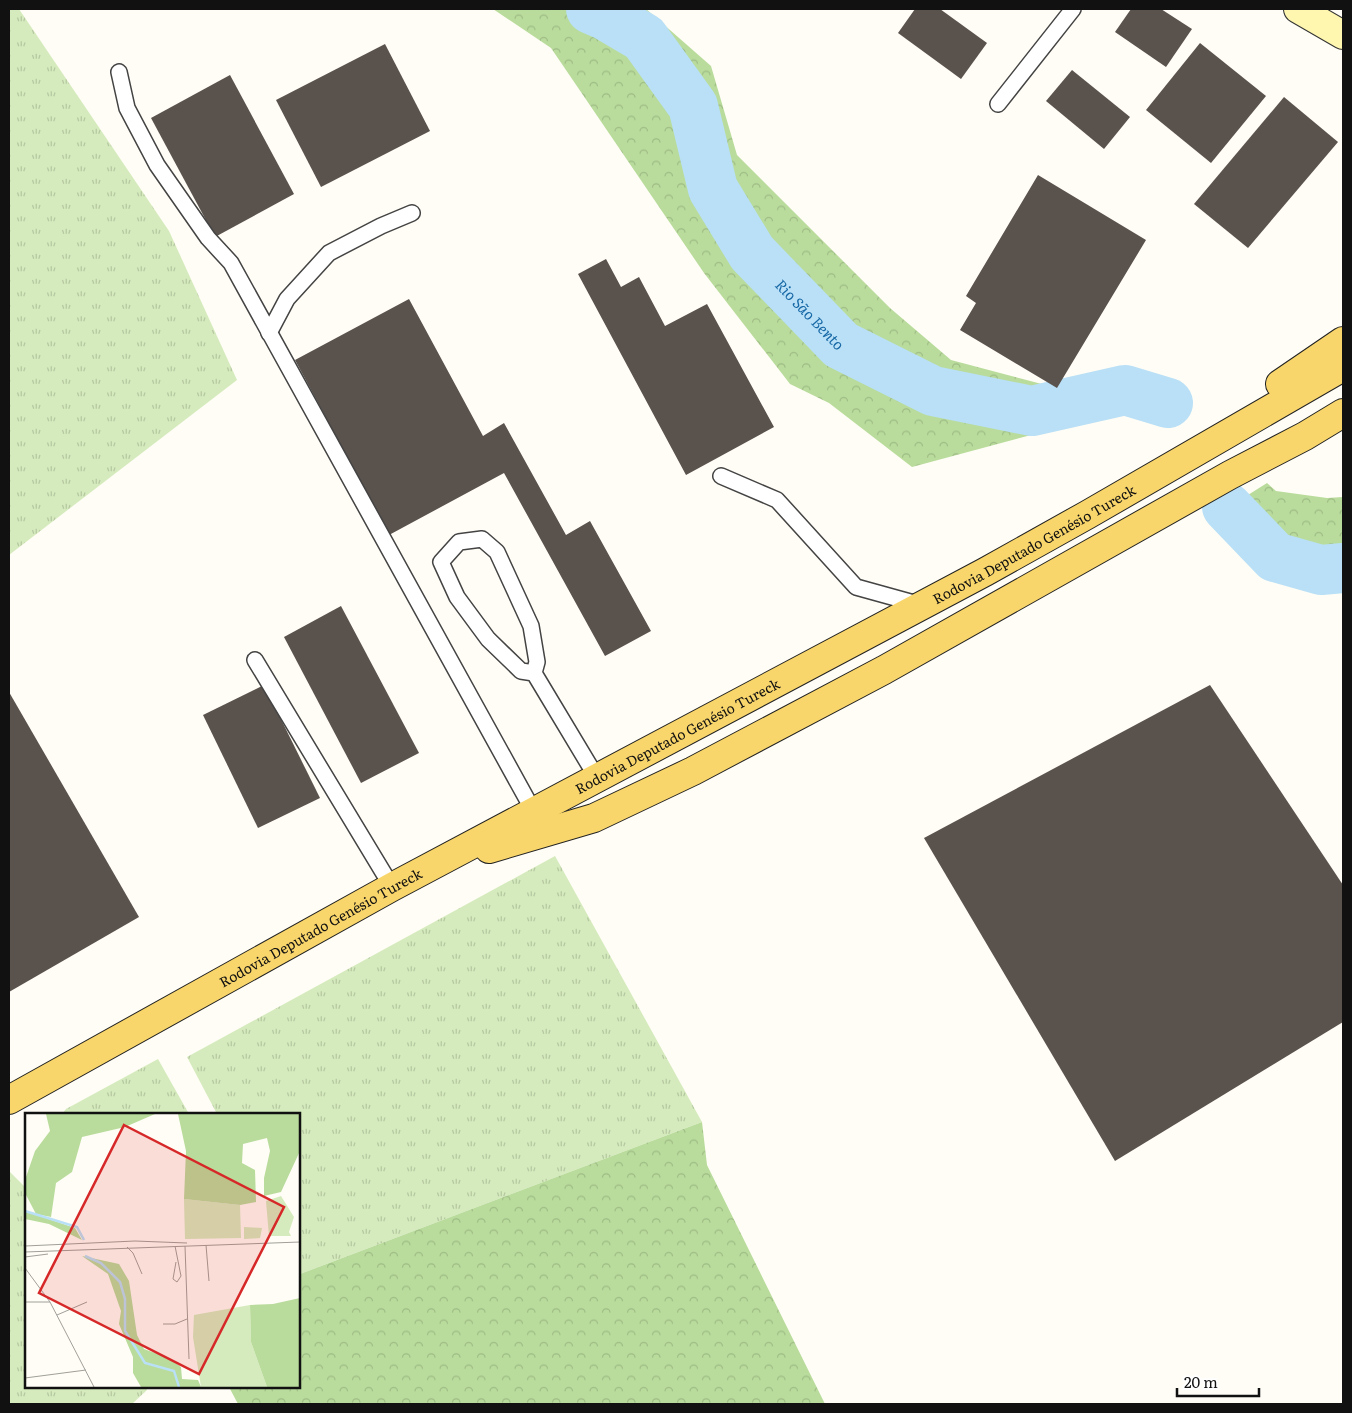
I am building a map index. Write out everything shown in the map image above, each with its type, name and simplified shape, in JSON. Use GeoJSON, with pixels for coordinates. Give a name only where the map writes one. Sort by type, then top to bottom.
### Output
{"type":"FeatureCollection","features":[{"type":"Feature","properties":{"kind":"main road"},"geometry":{"type":"LineString","coordinates":[[1298,9],[1343,35]]}},
{"type":"Feature","properties":{"kind":"main road"},"geometry":{"type":"LineString","coordinates":[[1087,515],[1343,341]]}},
{"type":"Feature","properties":{"kind":"main road","name":"Rodovia Deputado Genésio Tureck"},"geometry":{"type":"LineString","coordinates":[[9,1100],[392,887],[921,606],[1087,515],[1343,367]]}},
{"type":"Feature","properties":{"kind":"main road"},"geometry":{"type":"LineString","coordinates":[[432,866],[594,818],[693,772],[884,670],[1230,475],[1305,436],[1343,413]]}},
{"type":"Feature","properties":{"kind":"lane"},"geometry":{"type":"LineString","coordinates":[[998,104],[1073,9]]}},
{"type":"Feature","properties":{"kind":"lane"},"geometry":{"type":"LineString","coordinates":[[119,72],[126,108],[157,165],[208,238],[231,263],[534,812]]}},
{"type":"Feature","properties":{"kind":"lane"},"geometry":{"type":"LineString","coordinates":[[270,333],[287,299],[329,253],[381,226],[412,213]]}},
{"type":"Feature","properties":{"kind":"lane"},"geometry":{"type":"LineString","coordinates":[[721,476],[777,500],[856,587],[921,606]]}},
{"type":"Feature","properties":{"kind":"lane"},"geometry":{"type":"LineString","coordinates":[[534,673],[537,662],[531,626],[497,552],[482,539],[459,542],[441,562],[457,597],[488,639],[522,670],[534,673],[597,778]]}},
{"type":"Feature","properties":{"kind":"lane"},"geometry":{"type":"LineString","coordinates":[[255,660],[392,887]]}},
{"type":"Feature","properties":{"kind":"green space"},"geometry":{"type":"Polygon","coordinates":[[[9,9],[19,9],[169,231],[237,380],[9,555],[9,9]]]}},
{"type":"Feature","properties":{"kind":"green space"},"geometry":{"type":"Polygon","coordinates":[[[493,9],[646,9],[711,66],[737,155],[890,308],[951,360],[1057,388],[1109,373],[1188,393],[912,467],[829,403],[790,384],[704,273],[551,48],[493,9]]]}},
{"type":"Feature","properties":{"kind":"green space"},"geometry":{"type":"Polygon","coordinates":[[[1267,483],[1276,491],[1327,498],[1343,497],[1343,556],[1326,559],[1280,543],[1240,500],[1267,483]]]}},
{"type":"Feature","properties":{"kind":"green space"},"geometry":{"type":"Polygon","coordinates":[[[555,856],[702,1122],[300,1274],[300,1113],[216,1113],[187,1057],[555,856]]]}},
{"type":"Feature","properties":{"kind":"green space"},"geometry":{"type":"Polygon","coordinates":[[[158,1059],[188,1113],[63,1113],[66,1109],[158,1059]]]}},
{"type":"Feature","properties":{"kind":"green space"},"geometry":{"type":"Polygon","coordinates":[[[702,1122],[707,1165],[825,1404],[238,1404],[230,1388],[300,1388],[300,1274],[702,1122]]]}},
{"type":"Feature","properties":{"kind":"green space"},"geometry":{"type":"Polygon","coordinates":[[[9,1171],[25,1187],[25,1388],[146,1388],[147,1390],[132,1404],[9,1404],[9,1171]]]}},
{"type":"Feature","properties":{"kind":"building"},"geometry":{"type":"Polygon","coordinates":[[[915,9],[940,9],[987,43],[961,79],[898,33],[915,9]]]}},
{"type":"Feature","properties":{"kind":"building"},"geometry":{"type":"Polygon","coordinates":[[[1131,9],[1161,9],[1192,29],[1166,67],[1115,32],[1131,9]]]}},
{"type":"Feature","properties":{"kind":"building"},"geometry":{"type":"Polygon","coordinates":[[[1200,43],[1266,96],[1211,163],[1146,110],[1200,43]]]}},
{"type":"Feature","properties":{"kind":"building"},"geometry":{"type":"Polygon","coordinates":[[[385,44],[430,131],[321,187],[276,100],[385,44]]]}},
{"type":"Feature","properties":{"kind":"building"},"geometry":{"type":"Polygon","coordinates":[[[1072,70],[1130,117],[1104,149],[1046,101],[1072,70]]]}},
{"type":"Feature","properties":{"kind":"building"},"geometry":{"type":"Polygon","coordinates":[[[230,75],[294,194],[215,237],[151,118],[230,75]]]}},
{"type":"Feature","properties":{"kind":"building"},"geometry":{"type":"Polygon","coordinates":[[[1284,97],[1338,142],[1248,248],[1194,204],[1284,97]]]}},
{"type":"Feature","properties":{"kind":"building"},"geometry":{"type":"Polygon","coordinates":[[[1038,175],[1146,240],[1057,388],[960,330],[976,303],[966,296],[1038,175]]]}},
{"type":"Feature","properties":{"kind":"building"},"geometry":{"type":"Polygon","coordinates":[[[606,259],[621,287],[639,277],[665,326],[707,304],[774,427],[686,475],[578,274],[606,259]]]}},
{"type":"Feature","properties":{"kind":"building"},"geometry":{"type":"Polygon","coordinates":[[[409,299],[483,436],[504,423],[566,535],[590,521],[651,631],[605,656],[504,473],[389,535],[295,360],[409,299]]]}},
{"type":"Feature","properties":{"kind":"building"},"geometry":{"type":"Polygon","coordinates":[[[341,606],[419,753],[361,783],[284,637],[341,606]]]}},
{"type":"Feature","properties":{"kind":"building"},"geometry":{"type":"Polygon","coordinates":[[[264,685],[320,798],[258,828],[203,715],[264,685]]]}},
{"type":"Feature","properties":{"kind":"building"},"geometry":{"type":"Polygon","coordinates":[[[1210,685],[1343,885],[1343,1022],[1115,1161],[924,838],[1210,685]]]}},
{"type":"Feature","properties":{"kind":"building"},"geometry":{"type":"Polygon","coordinates":[[[9,692],[139,917],[9,992],[9,692]]]}},
{"type":"Feature","properties":{"kind":"waterway","name":"Rio São Bento"},"geometry":{"type":"LineString","coordinates":[[591,9],[644,38],[693,106],[713,189],[752,253],[841,345],[933,391],[1032,411],[1125,390],[1168,403]]}},
{"type":"Feature","properties":{"kind":"waterway","name":"Rio São Bento"},"geometry":{"type":"LineString","coordinates":[[1227,507],[1275,557],[1321,570],[1343,568]]}}]}
